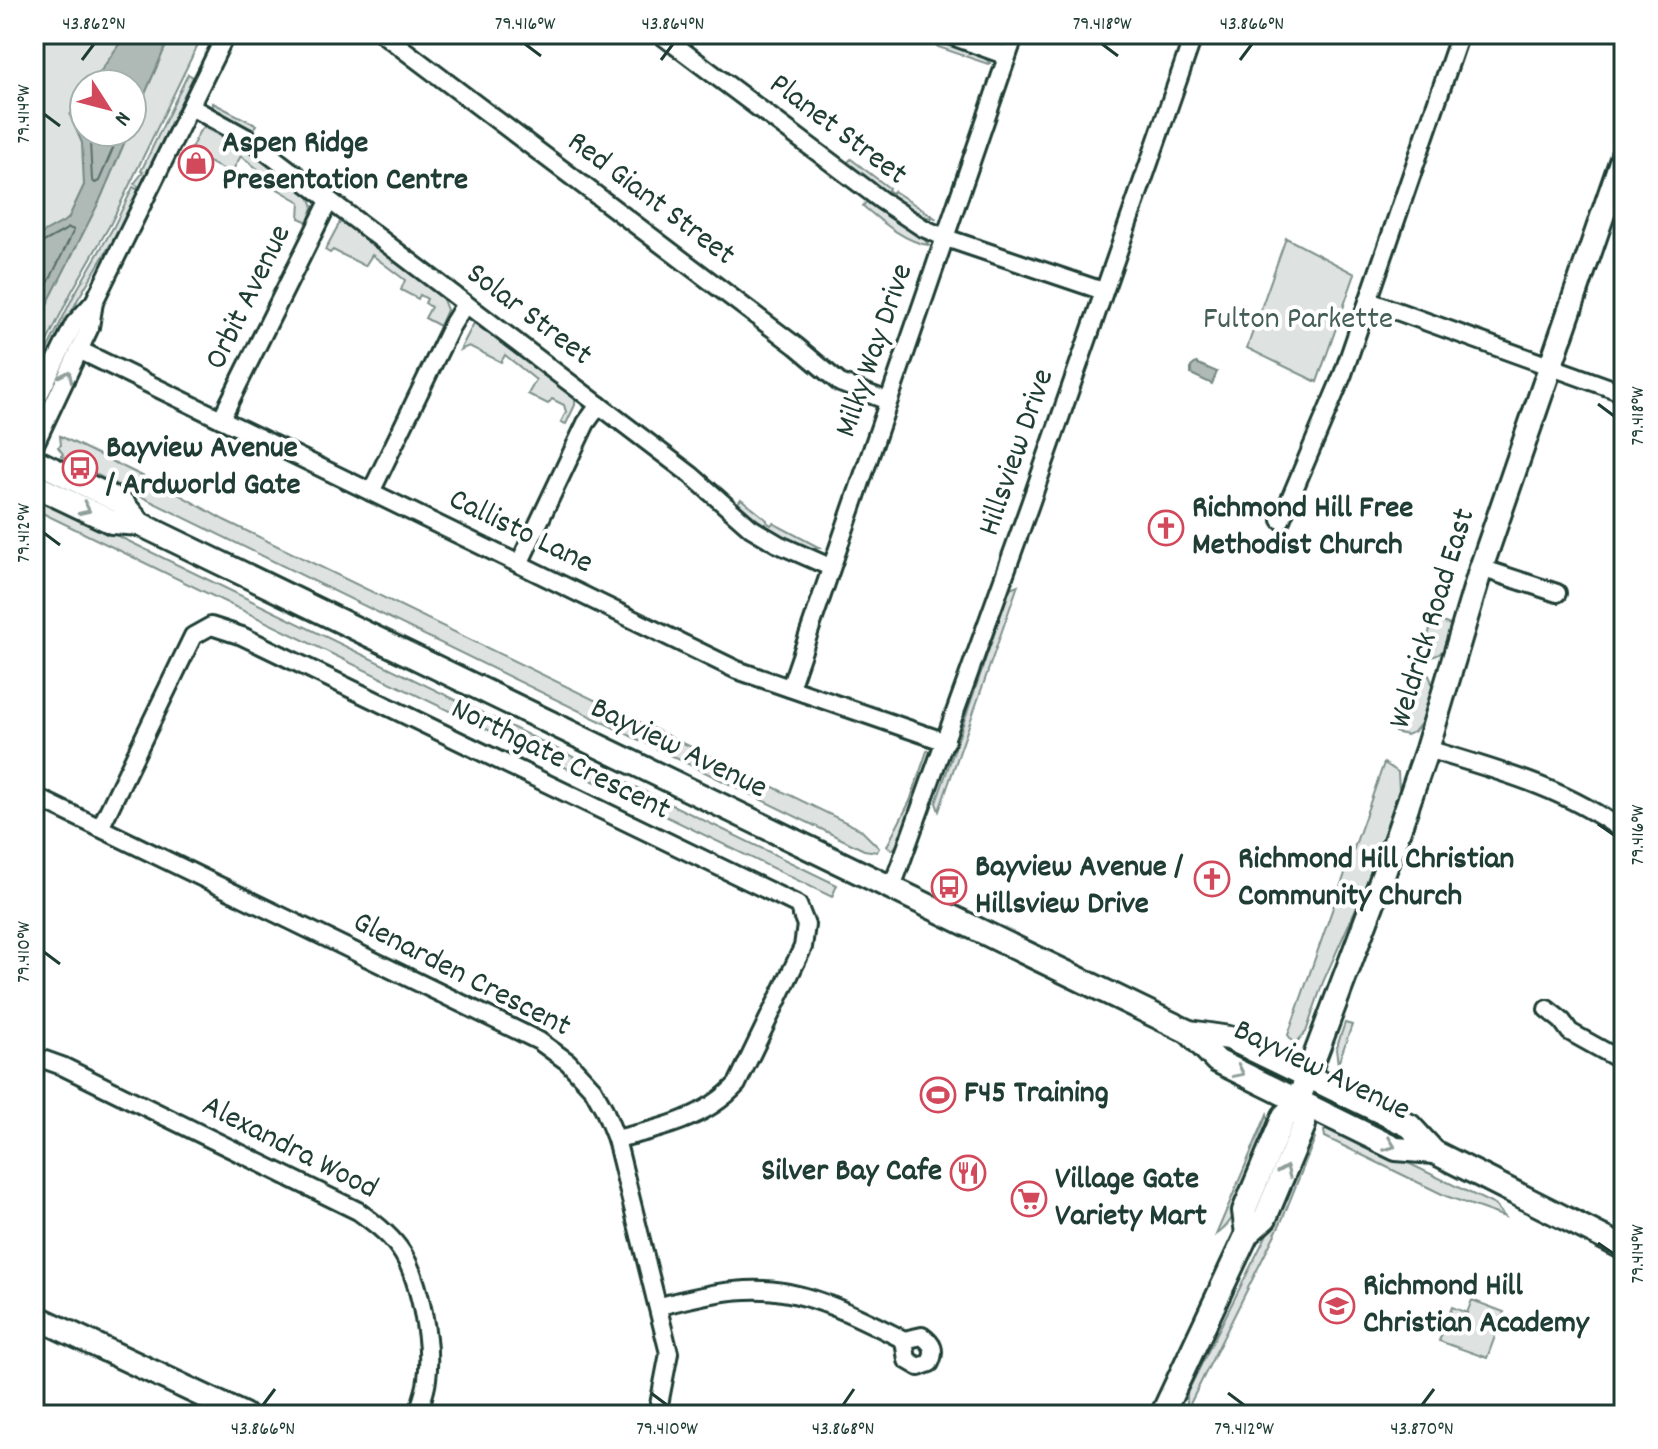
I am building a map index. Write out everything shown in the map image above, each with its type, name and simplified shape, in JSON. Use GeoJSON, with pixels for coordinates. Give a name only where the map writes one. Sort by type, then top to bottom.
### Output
{"type":"FeatureCollection","features":[{"type":"Feature","properties":{"kind":"main road","name":"Weldrick Road East"},"geometry":{"type":"LineString","coordinates":[[1163,1415],[1247,1234],[1265,1218],[1304,1125],[1298,1101],[1427,749],[1481,568],[1549,367],[1619,183],[1624,153]]}},
{"type":"Feature","properties":{"kind":"main road","name":"Bayview Avenue"},"geometry":{"type":"LineString","coordinates":[[34,460],[121,502],[140,524]]}},
{"type":"Feature","properties":{"kind":"main road","name":"Bayview Avenue"},"geometry":{"type":"LineString","coordinates":[[34,485],[112,522],[140,524],[1189,1032],[1229,1038],[1410,1126],[1434,1152],[1624,1248]]}},
{"type":"Feature","properties":{"kind":"main road","name":"Bayview Avenue"},"geometry":{"type":"LineString","coordinates":[[1189,1032],[1217,1061],[1298,1101],[1396,1149],[1434,1152]]}},
{"type":"Feature","properties":{"kind":"main road"},"geometry":{"type":"LineString","coordinates":[[34,1316],[244,1415]]}},
{"type":"Feature","properties":{"kind":"street"},"geometry":{"type":"LineString","coordinates":[[34,406],[74,324],[94,302],[226,34]]}},
{"type":"Feature","properties":{"kind":"street","name":"Red Giant Street"},"geometry":{"type":"LineString","coordinates":[[383,34],[796,346],[832,377],[888,401]]}},
{"type":"Feature","properties":{"kind":"street","name":"Planet Street"},"geometry":{"type":"LineString","coordinates":[[660,34],[923,228],[1103,291]]}},
{"type":"Feature","properties":{"kind":"street"},"geometry":{"type":"LineString","coordinates":[[946,34],[1007,56]]}},
{"type":"Feature","properties":{"kind":"street","name":"Milky Way Drive"},"geometry":{"type":"LineString","coordinates":[[790,688],[1015,34]]}},
{"type":"Feature","properties":{"kind":"street","name":"Hillsview Drive"},"geometry":{"type":"LineString","coordinates":[[891,890],[946,742],[1194,34]]}},
{"type":"Feature","properties":{"kind":"street"},"geometry":{"type":"LineString","coordinates":[[1281,520],[1343,374],[1460,34]]}},
{"type":"Feature","properties":{"kind":"street","name":"Solar Street"},"geometry":{"type":"LineString","coordinates":[[191,107],[249,139],[691,475],[751,528],[830,567]]}},
{"type":"Feature","properties":{"kind":"street","name":"Orbit Avenue"},"geometry":{"type":"LineString","coordinates":[[221,419],[329,201]]}},
{"type":"Feature","properties":{"kind":"street"},"geometry":{"type":"LineString","coordinates":[[1369,301],[1624,393]]}},
{"type":"Feature","properties":{"kind":"street"},"geometry":{"type":"LineString","coordinates":[[34,446],[90,327],[94,302]]}},
{"type":"Feature","properties":{"kind":"street"},"geometry":{"type":"LineString","coordinates":[[371,492],[465,304]]}},
{"type":"Feature","properties":{"kind":"street","name":"Callisto Lane"},"geometry":{"type":"LineString","coordinates":[[79,350],[737,670],[946,742]]}},
{"type":"Feature","properties":{"kind":"street"},"geometry":{"type":"LineString","coordinates":[[519,564],[586,423],[599,405]]}},
{"type":"Feature","properties":{"kind":"street"},"geometry":{"type":"LineString","coordinates":[[1481,568],[1557,593]]}},
{"type":"Feature","properties":{"kind":"street","name":"Northgate Crescent"},"geometry":{"type":"LineString","coordinates":[[100,828],[193,636],[211,626],[242,636],[798,905],[806,925],[803,947],[737,1084],[721,1101],[699,1114],[616,1139]]}},
{"type":"Feature","properties":{"kind":"street"},"geometry":{"type":"LineString","coordinates":[[1427,749],[1540,784],[1601,815],[1624,832]]}},
{"type":"Feature","properties":{"kind":"street","name":"Glenarden Crescent"},"geometry":{"type":"LineString","coordinates":[[34,796],[539,1041],[568,1062],[593,1089],[616,1139],[659,1306],[669,1353],[657,1415]]}},
{"type":"Feature","properties":{"kind":"street"},"geometry":{"type":"LineString","coordinates":[[1547,1009],[1570,1032],[1624,1062]]}},
{"type":"Feature","properties":{"kind":"street","name":"Alexandra Wood"},"geometry":{"type":"LineString","coordinates":[[34,1056],[62,1066],[358,1211],[389,1236],[401,1251],[414,1280],[428,1342],[427,1382],[417,1415]]}},
{"type":"Feature","properties":{"kind":"street"},"geometry":{"type":"LineString","coordinates":[[659,1306],[716,1293],[764,1290],[804,1296],[904,1340]]}},
{"type":"Feature","properties":{"kind":"green space"},"geometry":{"type":"Polygon","coordinates":[[[34,34],[203,34],[148,147],[148,68],[68,68],[68,148],[148,148],[111,223],[72,291],[34,368],[34,34]]]}},
{"type":"Feature","properties":{"kind":"green space"},"geometry":{"type":"Polygon","coordinates":[[[922,34],[982,56],[990,63],[938,47],[934,43],[932,45],[919,38],[922,34]]]}},
{"type":"Feature","properties":{"kind":"green space"},"geometry":{"type":"Polygon","coordinates":[[[188,74],[193,77],[140,187],[134,184],[143,172],[188,74]]]}},
{"type":"Feature","properties":{"kind":"green space"},"geometry":{"type":"Polygon","coordinates":[[[213,103],[256,125],[253,130],[213,110],[213,103]]]}},
{"type":"Feature","properties":{"kind":"green space"},"geometry":{"type":"Polygon","coordinates":[[[204,127],[245,148],[309,196],[313,207],[308,222],[299,218],[300,202],[269,184],[271,179],[241,156],[231,173],[200,158],[197,163],[185,161],[204,127]]]}},
{"type":"Feature","properties":{"kind":"green space"},"geometry":{"type":"Polygon","coordinates":[[[851,159],[892,193],[894,191],[935,218],[914,212],[890,197],[847,163],[851,159]]]}},
{"type":"Feature","properties":{"kind":"green space"},"geometry":{"type":"Polygon","coordinates":[[[133,187],[139,190],[78,299],[34,389],[34,376],[133,187]]]}},
{"type":"Feature","properties":{"kind":"green space"},"geometry":{"type":"Polygon","coordinates":[[[866,202],[929,245],[894,230],[863,206],[866,202]]]}},
{"type":"Feature","properties":{"kind":"green space"},"geometry":{"type":"Polygon","coordinates":[[[340,222],[442,297],[447,310],[440,326],[425,318],[431,307],[425,303],[427,299],[420,295],[418,299],[401,290],[405,280],[372,255],[365,266],[333,250],[330,253],[325,250],[340,222]]]}},
{"type":"Feature","properties":{"kind":"green space","name":"Fulton Parkette"},"geometry":{"type":"Polygon","coordinates":[[[1286,238],[1355,274],[1317,382],[1247,348],[1286,238]]]}},
{"type":"Feature","properties":{"kind":"green space"},"geometry":{"type":"Polygon","coordinates":[[[474,323],[575,398],[566,424],[561,422],[566,412],[564,405],[552,399],[548,404],[528,394],[536,380],[505,355],[501,362],[469,346],[460,350],[474,323]]]}},
{"type":"Feature","properties":{"kind":"green space"},"geometry":{"type":"Polygon","coordinates":[[[60,436],[171,490],[224,520],[860,829],[879,848],[877,852],[864,850],[97,475],[61,456],[63,454],[58,447],[61,445],[60,436]]]}},
{"type":"Feature","properties":{"kind":"green space"},"geometry":{"type":"Polygon","coordinates":[[[741,499],[771,525],[773,523],[820,548],[810,548],[776,533],[738,503],[741,499]]]}},
{"type":"Feature","properties":{"kind":"green space"},"geometry":{"type":"Polygon","coordinates":[[[38,500],[50,503],[837,885],[832,897],[34,509],[38,500]]]}},
{"type":"Feature","properties":{"kind":"green space"},"geometry":{"type":"Polygon","coordinates":[[[1018,585],[939,811],[936,803],[1010,588],[1018,585]]]}},
{"type":"Feature","properties":{"kind":"green space"},"geometry":{"type":"Polygon","coordinates":[[[1434,618],[1452,626],[1443,650],[1429,657],[1421,655],[1434,618]]]}},
{"type":"Feature","properties":{"kind":"green space"},"geometry":{"type":"Polygon","coordinates":[[[1417,669],[1428,674],[1432,696],[1427,712],[1414,732],[1406,735],[1395,732],[1417,669]]]}},
{"type":"Feature","properties":{"kind":"green space"},"geometry":{"type":"Polygon","coordinates":[[[930,750],[918,802],[905,832],[892,850],[887,846],[910,801],[927,751],[930,750]]]}},
{"type":"Feature","properties":{"kind":"green space"},"geometry":{"type":"Polygon","coordinates":[[[1384,763],[1398,772],[1399,790],[1365,888],[1323,982],[1306,1032],[1295,1044],[1288,1035],[1384,763]]]}},
{"type":"Feature","properties":{"kind":"green space"},"geometry":{"type":"Polygon","coordinates":[[[1345,1023],[1352,1025],[1338,1064],[1336,1049],[1345,1023]]]}},
{"type":"Feature","properties":{"kind":"green space"},"geometry":{"type":"Polygon","coordinates":[[[1267,1114],[1269,1123],[1242,1200],[1226,1227],[1216,1235],[1267,1114]]]}},
{"type":"Feature","properties":{"kind":"green space"},"geometry":{"type":"Polygon","coordinates":[[[1324,1131],[1344,1132],[1495,1205],[1505,1217],[1446,1196],[1325,1137],[1324,1131]]]}},
{"type":"Feature","properties":{"kind":"green space"},"geometry":{"type":"Polygon","coordinates":[[[1313,1136],[1315,1138],[1282,1220],[1187,1410],[1187,1393],[1313,1136]]]}},
{"type":"Feature","properties":{"kind":"green space"},"geometry":{"type":"Polygon","coordinates":[[[1472,1300],[1504,1312],[1487,1358],[1439,1341],[1452,1307],[1467,1313],[1472,1300]]]}},
{"type":"Feature","properties":{"kind":"water"},"geometry":{"type":"Polygon","coordinates":[[[126,34],[171,34],[148,87],[148,68],[103,68],[126,34]]]}},
{"type":"Feature","properties":{"kind":"water"},"geometry":{"type":"Polygon","coordinates":[[[82,148],[122,148],[100,200],[34,330],[34,238],[68,219],[84,185],[82,148]]]}},
{"type":"Feature","properties":{"kind":"water"},"geometry":{"type":"Polygon","coordinates":[[[1196,363],[1217,372],[1212,384],[1191,374],[1191,367],[1196,363]]]}},
{"type":"Feature","properties":{"kind":"place","name":"Aspen Ridge Presentation Centre"},"geometry":{"type":"Point","coordinates":[196,163]}},
{"type":"Feature","properties":{"kind":"place","name":"Bayview Avenue / Ardworld Gate"},"geometry":{"type":"Point","coordinates":[80,468]}},
{"type":"Feature","properties":{"kind":"place","name":"Richmond Hill Free Methodist Church"},"geometry":{"type":"Point","coordinates":[1166,528]}},
{"type":"Feature","properties":{"kind":"place","name":"Richmond Hill Christian Community Church"},"geometry":{"type":"Point","coordinates":[1212,879]}},
{"type":"Feature","properties":{"kind":"place","name":"Bayview Avenue / Hillsview Drive"},"geometry":{"type":"Point","coordinates":[949,887]}},
{"type":"Feature","properties":{"kind":"place","name":"F45 Training"},"geometry":{"type":"Point","coordinates":[938,1095]}},
{"type":"Feature","properties":{"kind":"place","name":"Silver Bay Cafe"},"geometry":{"type":"Point","coordinates":[968,1173]}},
{"type":"Feature","properties":{"kind":"place","name":"Village Gate Variety Mart"},"geometry":{"type":"Point","coordinates":[1029,1199]}},
{"type":"Feature","properties":{"kind":"place","name":"Richmond Hill Christian Academy"},"geometry":{"type":"Point","coordinates":[1337,1306]}}]}
